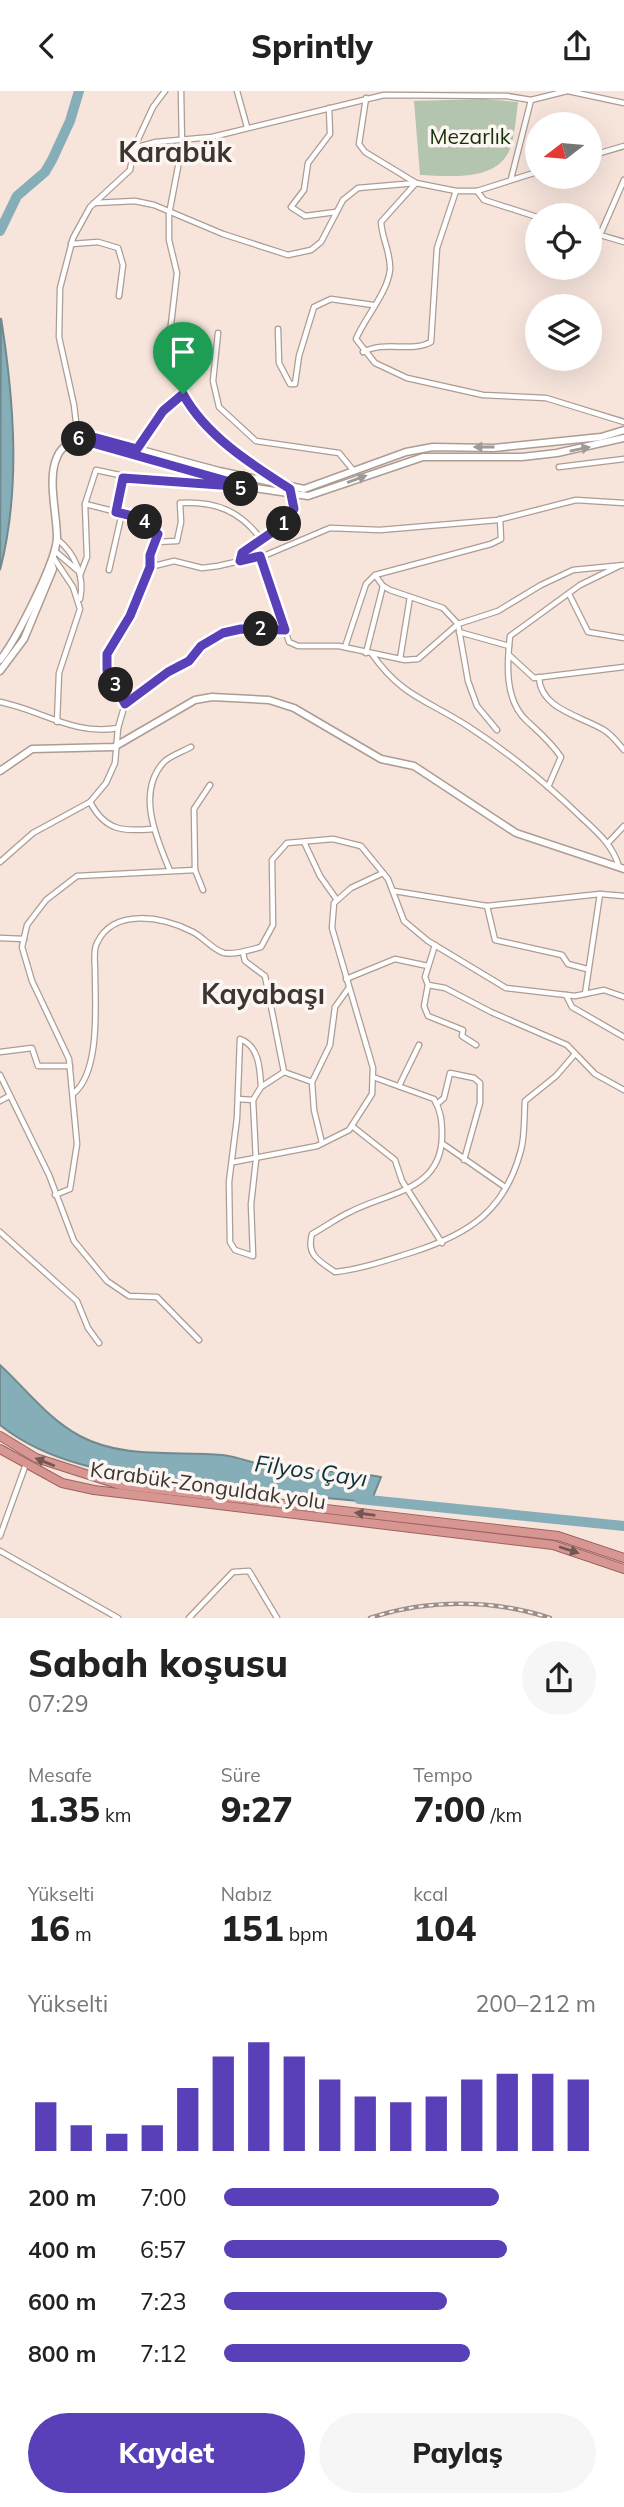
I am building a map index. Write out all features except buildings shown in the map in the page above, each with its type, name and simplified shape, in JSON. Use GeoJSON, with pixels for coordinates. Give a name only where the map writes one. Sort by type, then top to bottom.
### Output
{"type":"FeatureCollection","features":[{"type":"Feature","properties":{"kind":"highway","name":"Karabük-Zonguldak yolu"},"geometry":{"type":"LineString","coordinates":[[0,1436],[36,1458],[120,1485],[558,1536],[624,1558]]}},
{"type":"Feature","properties":{"kind":"highway","name":"Karabük-Zonguldak yolu"},"geometry":{"type":"LineString","coordinates":[[0,1449],[62,1483],[94,1490],[554,1545],[624,1569]]}},
{"type":"Feature","properties":{"kind":"street"},"geometry":{"type":"LineString","coordinates":[[78,439],[74,405],[59,337],[60,288],[71,244],[94,203],[130,170],[134,148],[153,107],[165,91]]}},
{"type":"Feature","properties":{"kind":"street"},"geometry":{"type":"LineString","coordinates":[[181,91],[181,140],[169,214],[169,240],[177,273],[168,350],[183,394],[193,412],[222,441],[291,492],[294,509],[284,524],[242,553],[240,561]]}},
{"type":"Feature","properties":{"kind":"street"},"geometry":{"type":"LineString","coordinates":[[237,91],[247,127]]}},
{"type":"Feature","properties":{"kind":"street"},"geometry":{"type":"LineString","coordinates":[[134,148],[156,142],[212,137],[384,95],[507,96],[531,100],[567,91],[624,103]]}},
{"type":"Feature","properties":{"kind":"street"},"geometry":{"type":"LineString","coordinates":[[366,98],[359,144],[366,152],[416,183]]}},
{"type":"Feature","properties":{"kind":"street"},"geometry":{"type":"LineString","coordinates":[[511,180],[531,100]]}},
{"type":"Feature","properties":{"kind":"street"},"geometry":{"type":"LineString","coordinates":[[329,108],[330,134],[308,163],[304,190],[291,207],[305,216],[336,212]]}},
{"type":"Feature","properties":{"kind":"street"},"geometry":{"type":"LineString","coordinates":[[602,152],[624,146]]}},
{"type":"Feature","properties":{"kind":"street"},"geometry":{"type":"LineString","coordinates":[[94,203],[135,201],[154,205],[169,214],[288,255],[311,250],[321,242],[343,199],[358,188],[416,183],[456,191],[477,191],[525,176]]}},
{"type":"Feature","properties":{"kind":"street"},"geometry":{"type":"LineString","coordinates":[[602,230],[624,180]]}},
{"type":"Feature","properties":{"kind":"street"},"geometry":{"type":"LineString","coordinates":[[416,183],[381,222],[390,257],[389,274],[356,339],[363,352],[375,363],[407,378],[483,395],[546,398],[624,422]]}},
{"type":"Feature","properties":{"kind":"street"},"geometry":{"type":"LineString","coordinates":[[363,352],[382,345],[422,345],[431,342],[430,309],[437,248],[456,191]]}},
{"type":"Feature","properties":{"kind":"street"},"geometry":{"type":"LineString","coordinates":[[477,191],[484,200],[525,213]]}},
{"type":"Feature","properties":{"kind":"street"},"geometry":{"type":"LineString","coordinates":[[602,236],[624,242]]}},
{"type":"Feature","properties":{"kind":"street"},"geometry":{"type":"LineString","coordinates":[[71,244],[98,242],[118,248],[123,265],[119,296]]}},
{"type":"Feature","properties":{"kind":"street"},"geometry":{"type":"LineString","coordinates":[[278,329],[280,366],[290,384],[295,384],[299,356],[314,307],[331,299],[373,305]]}},
{"type":"Feature","properties":{"kind":"street"},"geometry":{"type":"LineString","coordinates":[[218,333],[213,381],[219,407],[256,441],[339,453],[354,470]]}},
{"type":"Feature","properties":{"kind":"street"},"geometry":{"type":"LineString","coordinates":[[137,449],[163,411],[183,394]]}},
{"type":"Feature","properties":{"kind":"street"},"geometry":{"type":"LineString","coordinates":[[79,573],[87,557],[85,504],[96,471],[123,478],[291,492],[406,452],[433,447],[494,448],[601,437],[624,429]]}},
{"type":"Feature","properties":{"kind":"street"},"geometry":{"type":"LineString","coordinates":[[0,671],[29,631],[53,569],[57,538],[55,463],[65,446],[78,439],[93,437],[308,496],[423,457],[522,457],[557,453],[624,438]]}},
{"type":"Feature","properties":{"kind":"street"},"geometry":{"type":"LineString","coordinates":[[78,439],[248,487]]}},
{"type":"Feature","properties":{"kind":"street"},"geometry":{"type":"LineString","coordinates":[[559,467],[624,459]]}},
{"type":"Feature","properties":{"kind":"street"},"geometry":{"type":"LineString","coordinates":[[109,570],[123,478]]}},
{"type":"Feature","properties":{"kind":"street"},"geometry":{"type":"LineString","coordinates":[[150,567],[174,561],[209,568],[297,544],[330,528],[380,530],[500,519],[576,500],[624,503]]}},
{"type":"Feature","properties":{"kind":"street"},"geometry":{"type":"LineString","coordinates":[[155,543],[177,541],[181,522],[180,503],[197,502],[229,509],[249,523],[261,539]]}},
{"type":"Feature","properties":{"kind":"street"},"geometry":{"type":"LineString","coordinates":[[85,504],[137,517],[157,530],[150,567],[130,616],[107,654],[107,670],[125,704]]}},
{"type":"Feature","properties":{"kind":"street"},"geometry":{"type":"LineString","coordinates":[[345,647],[366,584],[375,575],[491,544],[501,539],[500,519]]}},
{"type":"Feature","properties":{"kind":"street"},"geometry":{"type":"LineString","coordinates":[[57,538],[71,552],[79,573],[79,615],[59,673],[57,722]]}},
{"type":"Feature","properties":{"kind":"street"},"geometry":{"type":"LineString","coordinates":[[260,556],[289,642],[298,646],[345,647],[400,659],[418,659],[458,624],[498,611],[541,585],[573,570],[624,565]]}},
{"type":"Feature","properties":{"kind":"street"},"geometry":{"type":"LineString","coordinates":[[53,557],[79,573]]}},
{"type":"Feature","properties":{"kind":"street"},"geometry":{"type":"LineString","coordinates":[[53,557],[79,603]]}},
{"type":"Feature","properties":{"kind":"street"},"geometry":{"type":"LineString","coordinates":[[0,660],[18,634],[53,557]]}},
{"type":"Feature","properties":{"kind":"street"},"geometry":{"type":"LineString","coordinates":[[548,787],[561,757],[543,734],[524,718],[511,693],[508,654],[510,636],[569,594],[624,565]]}},
{"type":"Feature","properties":{"kind":"street"},"geometry":{"type":"LineString","coordinates":[[375,575],[383,586],[443,608],[458,624],[468,681],[477,706],[497,730]]}},
{"type":"Feature","properties":{"kind":"street"},"geometry":{"type":"LineString","coordinates":[[369,653],[383,586]]}},
{"type":"Feature","properties":{"kind":"street"},"geometry":{"type":"LineString","coordinates":[[569,594],[588,632],[624,638]]}},
{"type":"Feature","properties":{"kind":"street"},"geometry":{"type":"LineString","coordinates":[[400,659],[410,597]]}},
{"type":"Feature","properties":{"kind":"street"},"geometry":{"type":"LineString","coordinates":[[0,862],[33,833],[90,802],[106,783],[115,763],[114,747],[125,704],[168,672],[189,661],[201,646],[223,633],[241,629],[285,630]]}},
{"type":"Feature","properties":{"kind":"street"},"geometry":{"type":"LineString","coordinates":[[460,632],[509,646]]}},
{"type":"Feature","properties":{"kind":"street"},"geometry":{"type":"LineString","coordinates":[[369,653],[403,690],[470,727],[548,787],[608,843],[621,868]]}},
{"type":"Feature","properties":{"kind":"street"},"geometry":{"type":"LineString","coordinates":[[508,654],[534,678],[624,667]]}},
{"type":"Feature","properties":{"kind":"street"},"geometry":{"type":"LineString","coordinates":[[539,677],[539,688],[547,699],[606,731],[624,750]]}},
{"type":"Feature","properties":{"kind":"street"},"geometry":{"type":"LineString","coordinates":[[2,767],[32,749],[114,747],[195,700],[212,697],[269,700],[294,708],[374,756],[414,766],[516,833],[621,868]]}},
{"type":"Feature","properties":{"kind":"street"},"geometry":{"type":"LineString","coordinates":[[0,702],[57,722],[102,730],[118,727]]}},
{"type":"Feature","properties":{"kind":"street"},"geometry":{"type":"LineString","coordinates":[[170,871],[154,829],[151,782],[164,761],[191,747]]}},
{"type":"Feature","properties":{"kind":"street"},"geometry":{"type":"LineString","coordinates":[[203,890],[195,870],[194,809],[210,785]]}},
{"type":"Feature","properties":{"kind":"street"},"geometry":{"type":"LineString","coordinates":[[90,802],[98,817],[111,826],[130,830],[154,829]]}},
{"type":"Feature","properties":{"kind":"street"},"geometry":{"type":"LineString","coordinates":[[608,843],[624,826]]}},
{"type":"Feature","properties":{"kind":"street"},"geometry":{"type":"LineString","coordinates":[[73,1094],[87,1076],[91,1055],[96,945],[111,925],[129,918],[156,920],[192,931],[223,953],[243,953],[261,947],[273,925],[272,860],[287,843],[333,839],[360,846],[394,891],[397,908],[404,921],[435,945],[506,988],[566,995],[604,990],[624,997]]}},
{"type":"Feature","properties":{"kind":"street"},"geometry":{"type":"LineString","coordinates":[[304,842],[320,876],[337,900]]}},
{"type":"Feature","properties":{"kind":"street"},"geometry":{"type":"LineString","coordinates":[[55,1195],[70,1189],[77,1144],[73,1094],[70,1066],[32,981],[22,947],[27,925],[46,900],[77,876],[195,870]]}},
{"type":"Feature","properties":{"kind":"street"},"geometry":{"type":"LineString","coordinates":[[234,1162],[256,1160],[322,1143],[352,1126],[372,1094],[373,1077],[332,927],[334,903],[351,888],[383,873]]}},
{"type":"Feature","properties":{"kind":"street"},"geometry":{"type":"LineString","coordinates":[[394,891],[487,906],[600,894],[624,896]]}},
{"type":"Feature","properties":{"kind":"street"},"geometry":{"type":"LineString","coordinates":[[584,994],[600,894]]}},
{"type":"Feature","properties":{"kind":"street"},"geometry":{"type":"LineString","coordinates":[[487,906],[495,940],[562,955],[568,964],[587,969]]}},
{"type":"Feature","properties":{"kind":"street"},"geometry":{"type":"LineString","coordinates":[[0,938],[24,939]]}},
{"type":"Feature","properties":{"kind":"street"},"geometry":{"type":"LineString","coordinates":[[435,945],[425,977],[428,985],[424,1006],[428,1016],[463,1030],[462,1036],[476,1045]]}},
{"type":"Feature","properties":{"kind":"street"},"geometry":{"type":"LineString","coordinates":[[243,953],[245,961],[265,976],[284,1072]]}},
{"type":"Feature","properties":{"kind":"street"},"geometry":{"type":"LineString","coordinates":[[346,979],[395,959],[428,965]]}},
{"type":"Feature","properties":{"kind":"street"},"geometry":{"type":"LineString","coordinates":[[428,985],[445,988],[491,1012],[567,1045],[595,1074],[624,1090]]}},
{"type":"Feature","properties":{"kind":"street"},"geometry":{"type":"LineString","coordinates":[[322,1143],[314,1109],[312,1082],[330,1045],[335,1007],[348,988]]}},
{"type":"Feature","properties":{"kind":"street"},"geometry":{"type":"LineString","coordinates":[[566,995],[572,1007],[624,1037]]}},
{"type":"Feature","properties":{"kind":"street"},"geometry":{"type":"LineString","coordinates":[[261,1087],[257,1059],[250,1045],[240,1039],[239,1099],[234,1162],[229,1182],[230,1242],[235,1250],[253,1255],[251,1204],[256,1160],[253,1100],[261,1087],[284,1072]]}},
{"type":"Feature","properties":{"kind":"street"},"geometry":{"type":"LineString","coordinates":[[400,1086],[419,1045]]}},
{"type":"Feature","properties":{"kind":"street"},"geometry":{"type":"LineString","coordinates":[[0,1052],[32,1048],[38,1066],[70,1066]]}},
{"type":"Feature","properties":{"kind":"street"},"geometry":{"type":"LineString","coordinates":[[373,1077],[434,1099],[442,1121],[442,1151],[428,1174],[409,1190],[351,1211],[312,1234],[309,1245],[313,1257],[335,1272],[360,1269],[442,1243],[486,1216],[505,1187],[521,1150],[525,1101],[556,1076],[575,1054]]}},
{"type":"Feature","properties":{"kind":"street"},"geometry":{"type":"LineString","coordinates":[[284,1072],[312,1082]]}},
{"type":"Feature","properties":{"kind":"street"},"geometry":{"type":"LineString","coordinates":[[437,1104],[444,1098],[450,1073],[474,1078],[480,1083],[480,1103],[464,1160]]}},
{"type":"Feature","properties":{"kind":"street"},"geometry":{"type":"LineString","coordinates":[[0,1075],[49,1175],[74,1241],[107,1281],[129,1296],[157,1297],[199,1340]]}},
{"type":"Feature","properties":{"kind":"street"},"geometry":{"type":"LineString","coordinates":[[0,1101],[9,1096]]}},
{"type":"Feature","properties":{"kind":"street"},"geometry":{"type":"LineString","coordinates":[[239,1099],[253,1100]]}},
{"type":"Feature","properties":{"kind":"street"},"geometry":{"type":"LineString","coordinates":[[352,1126],[395,1160],[409,1190],[442,1243]]}},
{"type":"Feature","properties":{"kind":"street"},"geometry":{"type":"LineString","coordinates":[[442,1143],[505,1187]]}},
{"type":"Feature","properties":{"kind":"street"},"geometry":{"type":"LineString","coordinates":[[0,1232],[77,1301],[88,1328],[99,1343]]}},
{"type":"Feature","properties":{"kind":"street"},"geometry":{"type":"LineString","coordinates":[[0,1536],[26,1464]]}},
{"type":"Feature","properties":{"kind":"street"},"geometry":{"type":"LineString","coordinates":[[0,1551],[118,1618]]}},
{"type":"Feature","properties":{"kind":"street"},"geometry":{"type":"LineString","coordinates":[[189,1618],[233,1572],[249,1571],[277,1618]]}},
{"type":"Feature","properties":{"kind":"green space","name":"Mezarlık"},"geometry":{"type":"Polygon","coordinates":[[[483,99],[518,102],[513,140],[502,161],[493,168],[470,175],[420,175],[414,101],[483,99]]]}},
{"type":"Feature","properties":{"kind":"water"},"geometry":{"type":"Polygon","coordinates":[[[1,318],[12,413],[13,477],[7,539],[0,570],[1,318]]]}},
{"type":"Feature","properties":{"kind":"water"},"geometry":{"type":"Polygon","coordinates":[[[0,1365],[68,1429],[113,1448],[150,1453],[222,1455],[274,1467],[381,1477],[371,1502],[148,1477],[71,1461],[22,1440],[0,1425],[0,1365]]]}},
{"type":"Feature","properties":{"kind":"waterway"},"geometry":{"type":"LineString","coordinates":[[0,231],[17,196],[45,172],[52,160],[70,121],[79,91]]}},
{"type":"Feature","properties":{"kind":"waterway","name":"Filyos Çayı"},"geometry":{"type":"LineString","coordinates":[[359,1499],[624,1526]]}},
{"type":"Feature","properties":{"kind":"railway"},"geometry":{"type":"LineString","coordinates":[[370,1618],[414,1607],[460,1604],[506,1607],[550,1618]]}},
{"type":"Feature","properties":{"kind":"district","name":"Karabük"},"geometry":{"type":"Point","coordinates":[175,152]}},
{"type":"Feature","properties":{"kind":"district","name":"Kayabaşı"},"geometry":{"type":"Point","coordinates":[263,994]}},
{"type":"Feature","properties":{"kind":"route"},"geometry":{"type":"LineString","coordinates":[[183,394],[193,412],[222,441],[290,489],[294,509],[284,524],[242,553],[240,558],[240,561],[260,556],[285,630],[241,629],[212,638],[201,646],[189,661],[168,672],[125,704],[107,670],[107,654],[130,616],[135,597],[150,567],[150,555],[158,534],[157,530],[137,517],[116,512],[123,478],[157,483],[204,483],[239,489],[248,487],[78,439],[93,437],[137,449],[163,411],[183,394]]}}]}
